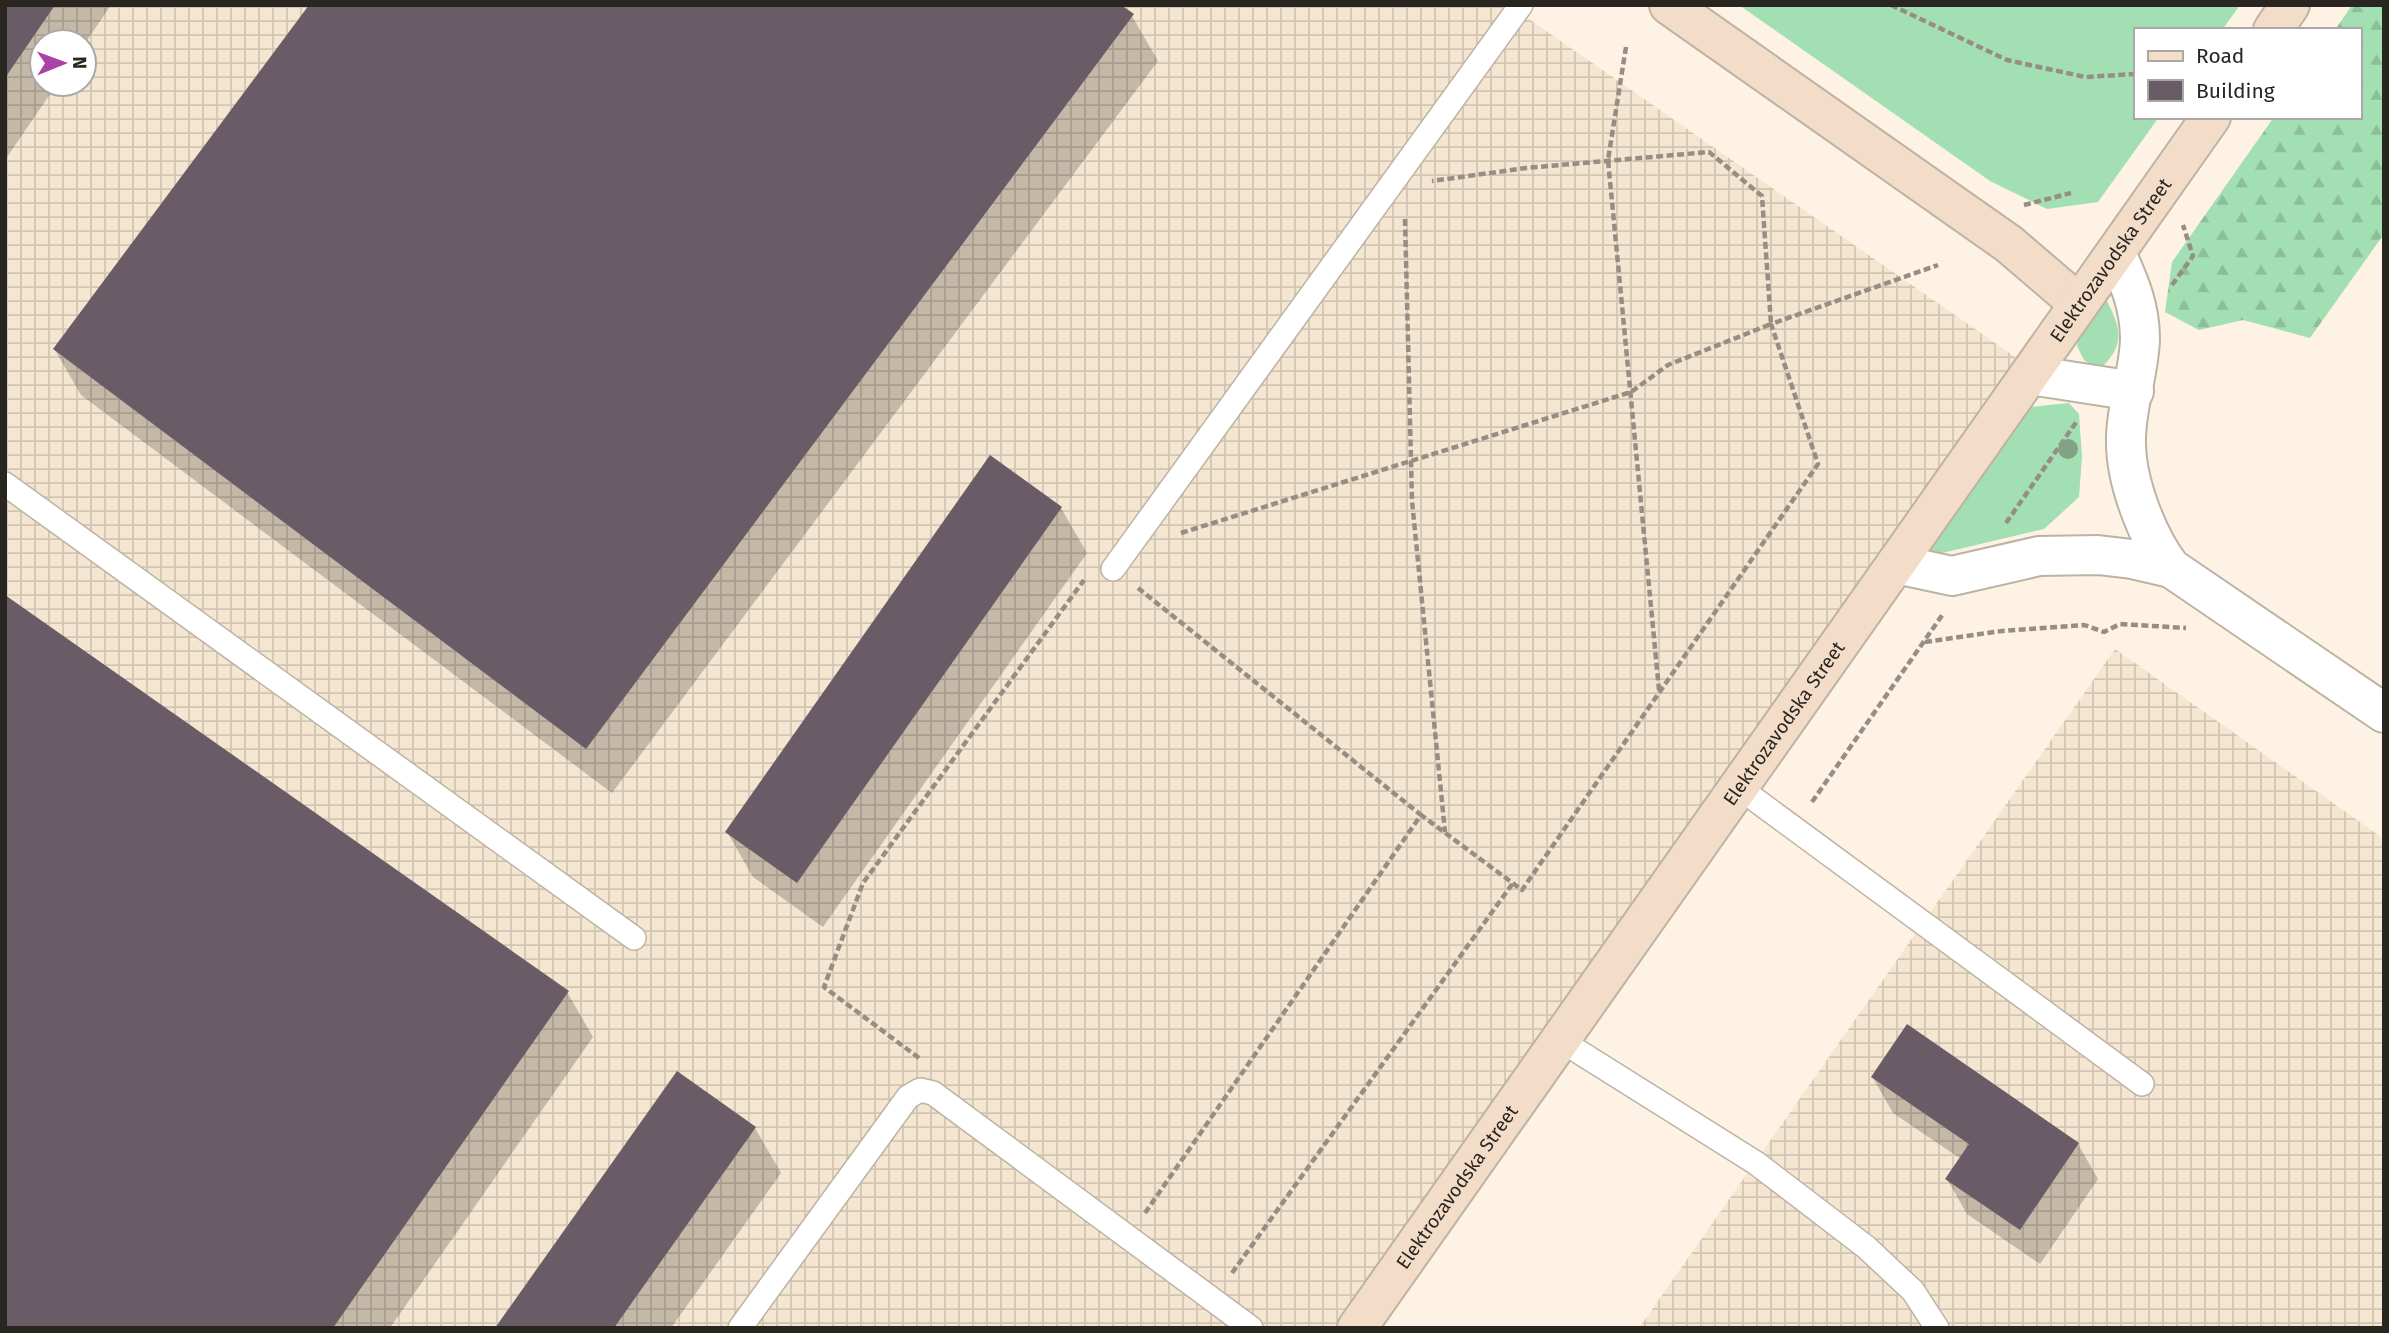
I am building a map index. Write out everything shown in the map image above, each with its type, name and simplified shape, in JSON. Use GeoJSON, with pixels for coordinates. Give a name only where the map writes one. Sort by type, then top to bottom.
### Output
{"type":"FeatureCollection","features":[{"type":"Feature","properties":{"kind":"main road"},"geometry":{"type":"LineString","coordinates":[[1669,5],[2009,244],[2079,304]]}},
{"type":"Feature","properties":{"kind":"main road"},"geometry":{"type":"LineString","coordinates":[[2274,28],[2290,5]]}},
{"type":"Feature","properties":{"kind":"main road","name":"Elektrozavodska Street"},"geometry":{"type":"LineString","coordinates":[[1357,1328],[2210,119]]}},
{"type":"Feature","properties":{"kind":"street"},"geometry":{"type":"LineString","coordinates":[[2116,253],[2134,293],[2140,337],[2126,440],[2130,472],[2143,520],[2157,550],[2171,568],[2384,713]]}},
{"type":"Feature","properties":{"kind":"street"},"geometry":{"type":"LineString","coordinates":[[2030,375],[2134,391]]}},
{"type":"Feature","properties":{"kind":"street"},"geometry":{"type":"LineString","coordinates":[[1896,564],[1952,576],[2039,556],[2098,555],[2171,568]]}},
{"type":"Feature","properties":{"kind":"lane"},"geometry":{"type":"LineString","coordinates":[[1113,569],[1521,5]]}},
{"type":"Feature","properties":{"kind":"lane"},"geometry":{"type":"LineString","coordinates":[[5,484],[634,938]]}},
{"type":"Feature","properties":{"kind":"lane"},"geometry":{"type":"LineString","coordinates":[[1738,787],[2142,1084]]}},
{"type":"Feature","properties":{"kind":"lane"},"geometry":{"type":"LineString","coordinates":[[1560,1040],[1756,1163],[1789,1188],[1866,1247],[1913,1291],[1936,1327]]}},
{"type":"Feature","properties":{"kind":"lane"},"geometry":{"type":"LineString","coordinates":[[740,1328],[908,1097],[920,1090],[933,1093],[1251,1328]]}},
{"type":"Feature","properties":{"kind":"path"},"geometry":{"type":"LineString","coordinates":[[1891,5],[2007,60],[2085,77],[2134,74]]}},
{"type":"Feature","properties":{"kind":"path"},"geometry":{"type":"LineString","coordinates":[[1626,47],[1608,160],[1659,692]]}},
{"type":"Feature","properties":{"kind":"path"},"geometry":{"type":"LineString","coordinates":[[922,1060],[824,987],[863,883],[1100,559],[1421,815],[1522,890],[1818,464],[1771,324],[1762,196],[1709,152],[1526,168],[1389,187],[1406,221],[1412,502],[1445,832]]}},
{"type":"Feature","properties":{"kind":"path"},"geometry":{"type":"LineString","coordinates":[[1127,550],[1630,392],[1668,365],[1771,324],[1938,265]]}},
{"type":"Feature","properties":{"kind":"path"},"geometry":{"type":"LineString","coordinates":[[1924,642],[2002,631],[2084,625],[2104,632],[2120,624],[2198,628]]}},
{"type":"Feature","properties":{"kind":"path"},"geometry":{"type":"LineString","coordinates":[[1129,1237],[1421,815]]}},
{"type":"Feature","properties":{"kind":"path"},"geometry":{"type":"LineString","coordinates":[[1213,1300],[1513,883]]}},
{"type":"Feature","properties":{"kind":"shaded area"},"geometry":{"type":"Polygon","coordinates":[[[5,5],[1509,5],[2034,370],[1357,1328],[5,1328],[5,5]]]}},
{"type":"Feature","properties":{"kind":"shaded area"},"geometry":{"type":"Polygon","coordinates":[[[2115,649],[2384,839],[2384,1328],[1639,1328],[2115,649]]]}},
{"type":"Feature","properties":{"kind":"green space"},"geometry":{"type":"Polygon","coordinates":[[[1739,5],[2240,5],[2223,28],[2134,28],[2134,119],[2158,119],[2098,202],[2047,209],[1990,181],[1739,5]]]}},
{"type":"Feature","properties":{"kind":"green space"},"geometry":{"type":"Polygon","coordinates":[[[2352,5],[2384,5],[2384,234],[2310,338],[2243,320],[2199,330],[2165,312],[2172,262],[2273,119],[2361,119],[2361,28],[2336,28],[2352,5]]]}},
{"type":"Feature","properties":{"kind":"green space"},"geometry":{"type":"Polygon","coordinates":[[[2104,295],[2117,326],[2118,343],[2099,370],[2084,360],[2077,346],[2081,321],[2104,295]]]}},
{"type":"Feature","properties":{"kind":"green space"},"geometry":{"type":"Polygon","coordinates":[[[2069,403],[2079,414],[2082,457],[2079,497],[2044,529],[1917,559],[2020,408],[2069,403]]]}},
{"type":"Feature","properties":{"kind":"building"},"geometry":{"type":"Polygon","coordinates":[[[5,5],[55,5],[39,28],[28,28],[28,44],[5,78],[5,5]]]}},
{"type":"Feature","properties":{"kind":"building"},"geometry":{"type":"Polygon","coordinates":[[[309,5],[1121,5],[1134,14],[586,749],[53,349],[309,5]]]}},
{"type":"Feature","properties":{"kind":"building"},"geometry":{"type":"Polygon","coordinates":[[[990,455],[1062,507],[797,883],[725,832],[990,455]]]}},
{"type":"Feature","properties":{"kind":"building"},"geometry":{"type":"Polygon","coordinates":[[[5,595],[569,991],[333,1328],[5,1328],[5,595]]]}},
{"type":"Feature","properties":{"kind":"building"},"geometry":{"type":"Polygon","coordinates":[[[1907,1024],[2079,1143],[2020,1230],[1945,1179],[1969,1144],[1871,1077],[1907,1024]]]}},
{"type":"Feature","properties":{"kind":"building"},"geometry":{"type":"Polygon","coordinates":[[[677,1071],[756,1127],[614,1328],[495,1328],[677,1071]]]}}]}
